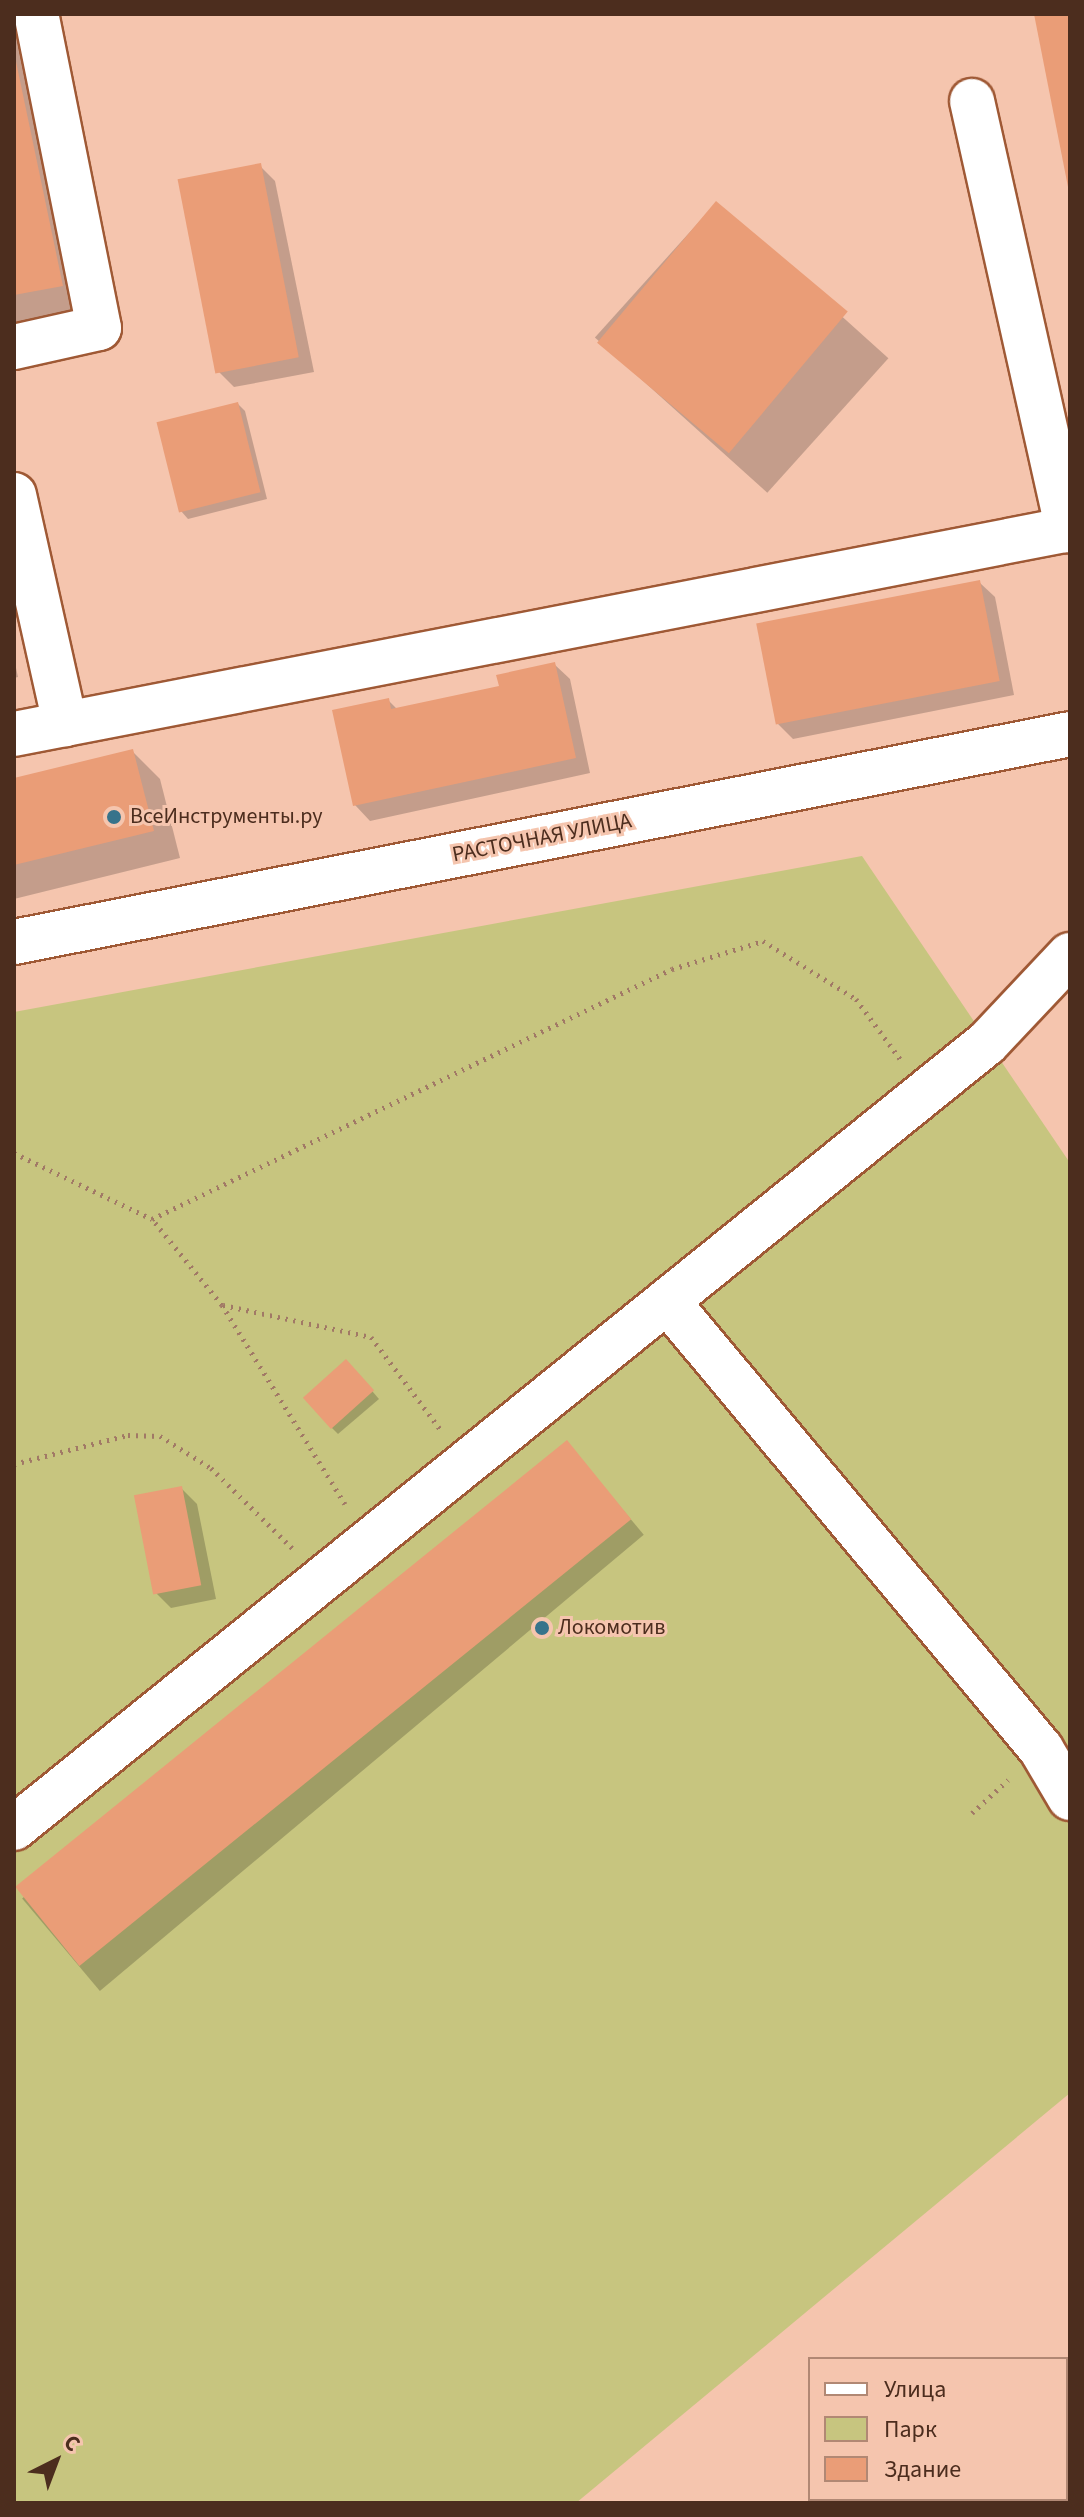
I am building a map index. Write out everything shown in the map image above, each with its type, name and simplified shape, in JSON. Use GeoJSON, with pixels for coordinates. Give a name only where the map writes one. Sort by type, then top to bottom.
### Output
{"type":"FeatureCollection","features":[{"type":"Feature","properties":{"kind":"main road"},"geometry":{"type":"LineString","coordinates":[[14,347],[99,328],[36,14]]}},
{"type":"Feature","properties":{"kind":"main road"},"geometry":{"type":"LineString","coordinates":[[14,734],[1069,530],[972,101]]}},
{"type":"Feature","properties":{"kind":"main road"},"geometry":{"type":"LineString","coordinates":[[14,495],[65,724]]}},
{"type":"Feature","properties":{"kind":"main road","name":"РАСТОЧНАЯ УЛИЦА"},"geometry":{"type":"LineString","coordinates":[[14,942],[1070,734]]}},
{"type":"Feature","properties":{"kind":"main road"},"geometry":{"type":"LineString","coordinates":[[14,1828],[371,1544],[466,1463],[987,1043],[1070,955]]}},
{"type":"Feature","properties":{"kind":"main road"},"geometry":{"type":"LineString","coordinates":[[667,1301],[1041,1749],[1070,1798]]}},
{"type":"Feature","properties":{"kind":"path"},"geometry":{"type":"LineString","coordinates":[[152,1219],[672,969],[763,941],[856,999],[925,1093]]}},
{"type":"Feature","properties":{"kind":"path"},"geometry":{"type":"LineString","coordinates":[[14,1153],[152,1219],[222,1305],[371,1544]]}},
{"type":"Feature","properties":{"kind":"path"},"geometry":{"type":"LineString","coordinates":[[222,1305],[371,1337],[466,1463]]}},
{"type":"Feature","properties":{"kind":"path"},"geometry":{"type":"LineString","coordinates":[[14,1464],[128,1435],[160,1436],[211,1468],[325,1581]]}},
{"type":"Feature","properties":{"kind":"green space","name":"Локомотив"},"geometry":{"type":"Polygon","coordinates":[[[862,856],[1070,1163],[1070,2093],[576,2503],[14,2503],[14,1012],[862,856]]]}},
{"type":"Feature","properties":{"kind":"building"},"geometry":{"type":"Polygon","coordinates":[[[1034,14],[1070,14],[1070,192],[1069,192],[1034,14]]]}},
{"type":"Feature","properties":{"kind":"building"},"geometry":{"type":"Polygon","coordinates":[[[14,52],[63,286],[14,295],[14,52]]]}},
{"type":"Feature","properties":{"kind":"building"},"geometry":{"type":"Polygon","coordinates":[[[261,163],[299,357],[215,374],[178,179],[261,163]]]}},
{"type":"Feature","properties":{"kind":"building"},"geometry":{"type":"Polygon","coordinates":[[[716,201],[848,312],[729,453],[597,343],[716,201]]]}},
{"type":"Feature","properties":{"kind":"building"},"geometry":{"type":"Polygon","coordinates":[[[238,402],[260,492],[179,513],[156,422],[238,402]]]}},
{"type":"Feature","properties":{"kind":"building"},"geometry":{"type":"Polygon","coordinates":[[[980,580],[1000,681],[776,725],[756,624],[980,580]]]}},
{"type":"Feature","properties":{"kind":"building"},"geometry":{"type":"Polygon","coordinates":[[[555,662],[576,758],[353,806],[332,710],[389,698],[391,709],[499,686],[496,675],[555,662]]]}},
{"type":"Feature","properties":{"kind":"building"},"geometry":{"type":"Polygon","coordinates":[[[133,749],[154,831],[14,865],[14,778],[133,749]]]}},
{"type":"Feature","properties":{"kind":"building"},"geometry":{"type":"Polygon","coordinates":[[[346,1359],[374,1390],[331,1429],[303,1398],[346,1359]]]}},
{"type":"Feature","properties":{"kind":"building"},"geometry":{"type":"Polygon","coordinates":[[[567,1440],[631,1519],[79,1966],[15,1887],[567,1440]]]}},
{"type":"Feature","properties":{"kind":"building"},"geometry":{"type":"Polygon","coordinates":[[[182,1486],[201,1585],[153,1594],[134,1495],[182,1486]]]}},
{"type":"Feature","properties":{"kind":"place","name":"ВсеИнструменты.ру"},"geometry":{"type":"Point","coordinates":[114,817]}},
{"type":"Feature","properties":{"kind":"place","name":"Локомотив"},"geometry":{"type":"Point","coordinates":[542,1628]}}]}
